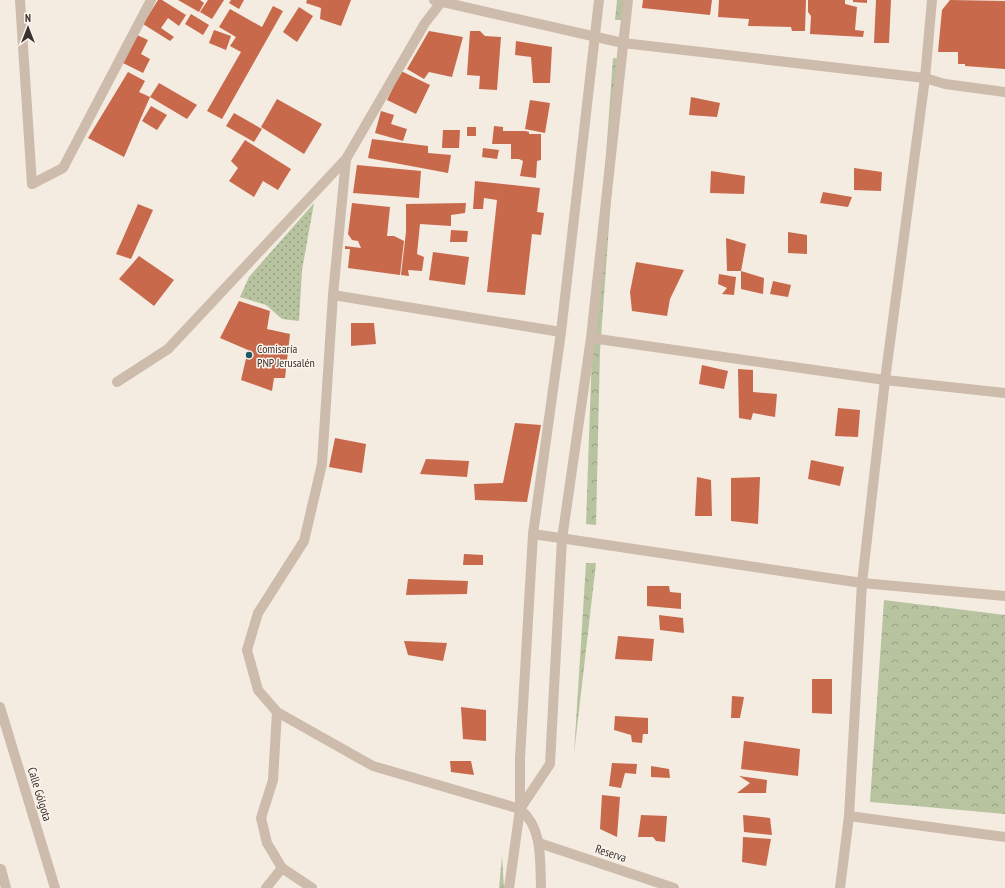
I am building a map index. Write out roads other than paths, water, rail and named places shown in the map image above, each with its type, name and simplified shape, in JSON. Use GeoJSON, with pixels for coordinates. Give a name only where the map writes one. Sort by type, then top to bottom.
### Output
{"type":"FeatureCollection","features":[{"type":"Feature","properties":{"kind":"street"},"geometry":{"type":"LineString","coordinates":[[20,0],[32,184],[63,168],[151,0]]}},
{"type":"Feature","properties":{"kind":"street"},"geometry":{"type":"LineString","coordinates":[[509,888],[520,809],[520,758],[533,534],[561,332],[599,0]]}},
{"type":"Feature","properties":{"kind":"street"},"geometry":{"type":"LineString","coordinates":[[520,809],[550,764],[562,539],[591,338],[628,0]]}},
{"type":"Feature","properties":{"kind":"street"},"geometry":{"type":"LineString","coordinates":[[840,888],[849,816],[862,583],[885,380],[926,78],[932,0]]}},
{"type":"Feature","properties":{"kind":"street"},"geometry":{"type":"LineString","coordinates":[[117,382],[168,349],[346,159],[425,23],[440,1],[623,43],[926,78],[945,84],[1005,92]]}},
{"type":"Feature","properties":{"kind":"street"},"geometry":{"type":"LineString","coordinates":[[346,159],[333,295],[322,464],[304,541],[258,613],[247,650],[258,690],[277,712],[373,766],[520,809],[528,815],[533,824],[539,844],[540,888]]}},
{"type":"Feature","properties":{"kind":"street"},"geometry":{"type":"LineString","coordinates":[[333,295],[561,332]]}},
{"type":"Feature","properties":{"kind":"street"},"geometry":{"type":"LineString","coordinates":[[591,338],[885,380],[1005,394]]}},
{"type":"Feature","properties":{"kind":"street"},"geometry":{"type":"LineString","coordinates":[[533,534],[862,583],[1005,596]]}},
{"type":"Feature","properties":{"kind":"street","name":"Calle Gólgota"},"geometry":{"type":"LineString","coordinates":[[0,707],[55,888]]}},
{"type":"Feature","properties":{"kind":"street"},"geometry":{"type":"LineString","coordinates":[[277,712],[273,780],[261,818],[267,843],[282,868],[312,888]]}},
{"type":"Feature","properties":{"kind":"street"},"geometry":{"type":"LineString","coordinates":[[849,816],[1005,837]]}},
{"type":"Feature","properties":{"kind":"street","name":"Reserva"},"geometry":{"type":"LineString","coordinates":[[539,844],[674,888]]}},
{"type":"Feature","properties":{"kind":"street"},"geometry":{"type":"LineString","coordinates":[[266,888],[282,868]]}},
{"type":"Feature","properties":{"kind":"street"},"geometry":{"type":"LineString","coordinates":[[1,869],[6,888]]}},
{"type":"Feature","properties":{"kind":"place","name":"Comisaría PNP Jerusalén"},"geometry":{"type":"Point","coordinates":[249,355]}}]}
